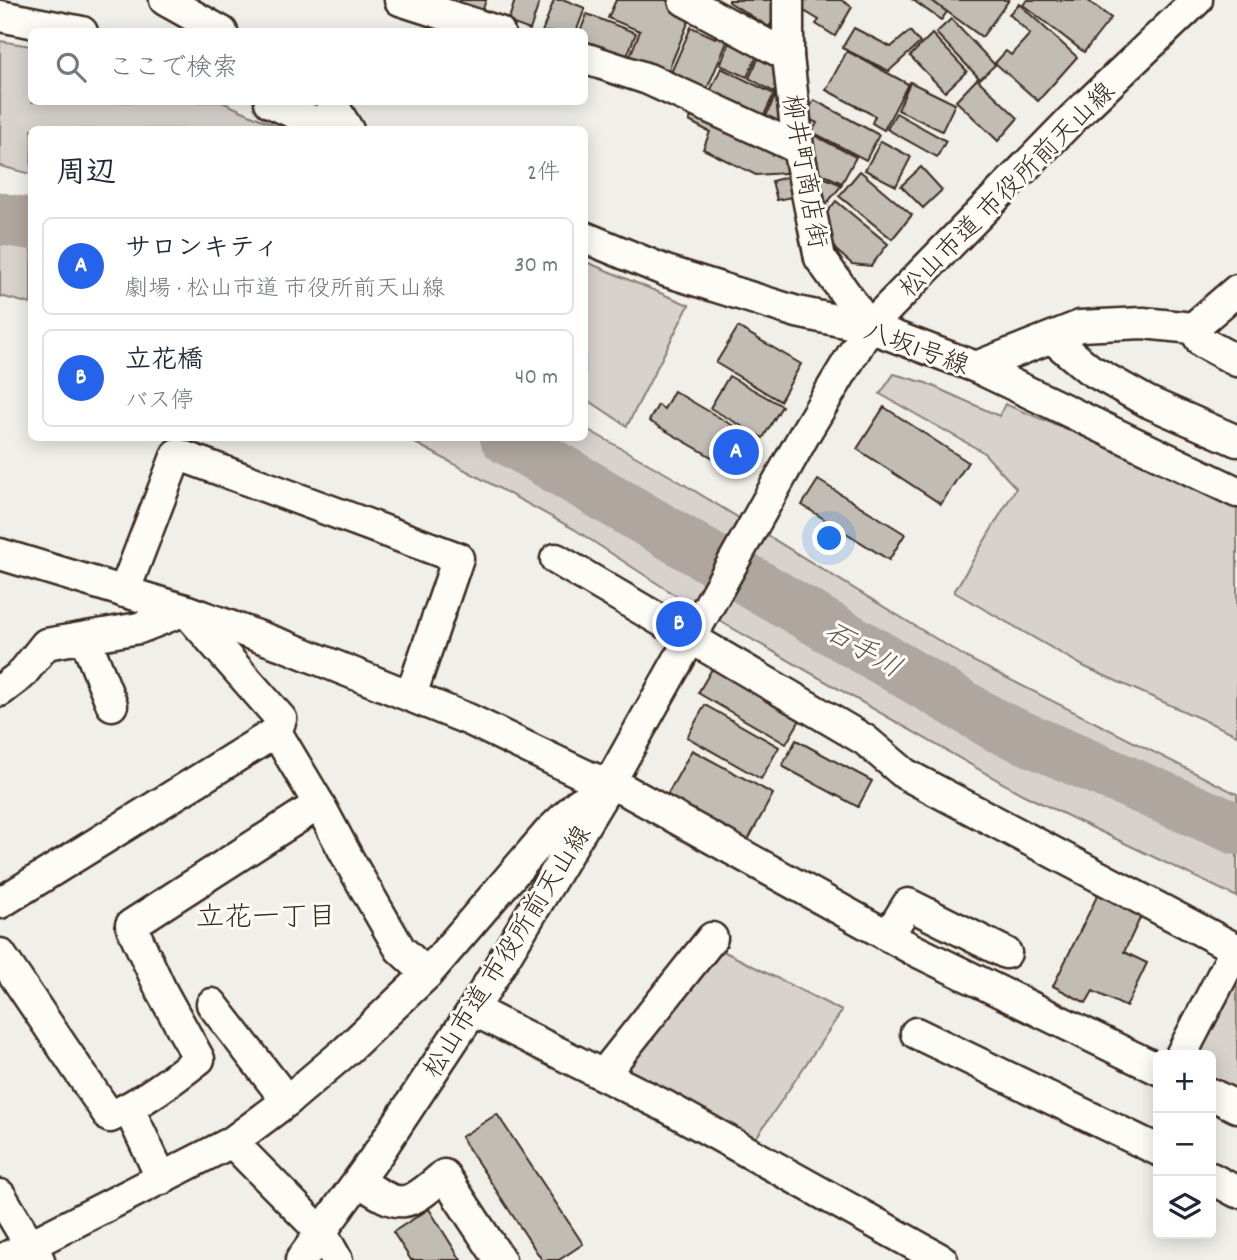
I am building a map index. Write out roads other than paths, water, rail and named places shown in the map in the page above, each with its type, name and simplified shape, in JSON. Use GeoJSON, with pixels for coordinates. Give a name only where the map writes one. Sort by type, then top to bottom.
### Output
{"type":"FeatureCollection","features":[{"type":"Feature","properties":{"kind":"street"},"geometry":{"type":"LineString","coordinates":[[165,0],[215,28]]}},
{"type":"Feature","properties":{"kind":"street"},"geometry":{"type":"LineString","coordinates":[[400,0],[487,28]]}},
{"type":"Feature","properties":{"kind":"street"},"geometry":{"type":"LineString","coordinates":[[684,0],[788,55]]}},
{"type":"Feature","properties":{"kind":"street","name":"柳井町商店街"},"geometry":{"type":"LineString","coordinates":[[788,0],[788,55],[798,148],[820,258],[869,327]]}},
{"type":"Feature","properties":{"kind":"street","name":"松山市道 市役所前天山線"},"geometry":{"type":"LineString","coordinates":[[301,1260],[359,1181],[473,1010],[609,784],[768,500],[869,327],[1071,120],[1197,0]]}},
{"type":"Feature","properties":{"kind":"street"},"geometry":{"type":"LineString","coordinates":[[0,16],[62,28]]}},
{"type":"Feature","properties":{"kind":"street"},"geometry":{"type":"LineString","coordinates":[[588,59],[648,79],[798,148]]}},
{"type":"Feature","properties":{"kind":"street"},"geometry":{"type":"LineString","coordinates":[[277,105],[323,126]]}},
{"type":"Feature","properties":{"kind":"street"},"geometry":{"type":"LineString","coordinates":[[333,105],[346,126]]}},
{"type":"Feature","properties":{"kind":"street","name":"八坂1号線"},"geometry":{"type":"LineString","coordinates":[[588,239],[666,271],[797,312],[869,327],[976,367],[1237,492]]}},
{"type":"Feature","properties":{"kind":"street"},"geometry":{"type":"LineString","coordinates":[[976,367],[1080,327],[1143,323],[1194,328],[1237,290]]}},
{"type":"Feature","properties":{"kind":"street"},"geometry":{"type":"LineString","coordinates":[[1194,328],[1202,342],[1237,361]]}},
{"type":"Feature","properties":{"kind":"street"},"geometry":{"type":"LineString","coordinates":[[1052,338],[1089,369],[1148,402],[1237,441]]}},
{"type":"Feature","properties":{"kind":"street"},"geometry":{"type":"LineString","coordinates":[[124,592],[177,454],[458,558],[411,695]]}},
{"type":"Feature","properties":{"kind":"street"},"geometry":{"type":"LineString","coordinates":[[0,554],[185,610],[285,646],[411,695],[627,791],[888,936],[1153,1067]]}},
{"type":"Feature","properties":{"kind":"street"},"geometry":{"type":"LineString","coordinates":[[556,559],[694,634],[865,740],[905,774],[1236,949],[1184,1050]]}},
{"type":"Feature","properties":{"kind":"street"},"geometry":{"type":"LineString","coordinates":[[0,691],[21,675],[46,644],[139,628],[185,610]]}},
{"type":"Feature","properties":{"kind":"street"},"geometry":{"type":"LineString","coordinates":[[0,903],[276,732],[281,719],[185,610]]}},
{"type":"Feature","properties":{"kind":"street"},"geometry":{"type":"LineString","coordinates":[[85,638],[112,705]]}},
{"type":"Feature","properties":{"kind":"street"},"geometry":{"type":"LineString","coordinates":[[276,732],[400,949],[427,974]]}},
{"type":"Feature","properties":{"kind":"street"},"geometry":{"type":"LineString","coordinates":[[1,1260],[34,1252],[232,1142],[287,1101],[347,1050],[427,974],[549,832],[578,804],[609,784]]}},
{"type":"Feature","properties":{"kind":"street"},"geometry":{"type":"LineString","coordinates":[[0,954],[110,1117],[129,1109],[158,1091],[199,1059],[162,992],[131,925],[319,804]]}},
{"type":"Feature","properties":{"kind":"street"},"geometry":{"type":"LineString","coordinates":[[888,936],[908,904],[1006,953]]}},
{"type":"Feature","properties":{"kind":"street"},"geometry":{"type":"LineString","coordinates":[[603,1075],[712,938]]}},
{"type":"Feature","properties":{"kind":"street"},"geometry":{"type":"LineString","coordinates":[[212,1004],[287,1101]]}},
{"type":"Feature","properties":{"kind":"street"},"geometry":{"type":"LineString","coordinates":[[473,1010],[667,1107],[942,1260]]}},
{"type":"Feature","properties":{"kind":"street"},"geometry":{"type":"LineString","coordinates":[[916,1033],[1153,1148]]}},
{"type":"Feature","properties":{"kind":"street"},"geometry":{"type":"LineString","coordinates":[[1216,1096],[1237,1107]]}},
{"type":"Feature","properties":{"kind":"street"},"geometry":{"type":"LineString","coordinates":[[129,1109],[162,1179]]}},
{"type":"Feature","properties":{"kind":"street"},"geometry":{"type":"LineString","coordinates":[[232,1142],[322,1233],[337,1260]]}},
{"type":"Feature","properties":{"kind":"street"},"geometry":{"type":"LineString","coordinates":[[359,1181],[399,1203],[414,1199],[444,1175],[500,1260]]}},
{"type":"Feature","properties":{"kind":"street"},"geometry":{"type":"LineString","coordinates":[[1216,1181],[1237,1192]]}},
{"type":"Feature","properties":{"kind":"street"},"geometry":{"type":"LineString","coordinates":[[0,1195],[34,1252]]}},
{"type":"Feature","properties":{"kind":"waterway","name":"石手川"},"geometry":{"type":"LineString","coordinates":[[0,219],[28,223]]}},
{"type":"Feature","properties":{"kind":"waterway","name":"石手川"},"geometry":{"type":"LineString","coordinates":[[511,441],[997,726],[1237,829]]}},
{"type":"Feature","properties":{"kind":"place","name":"サロンキティ"},"geometry":{"type":"Point","coordinates":[736,452]}},
{"type":"Feature","properties":{"kind":"place","name":"立花橋"},"geometry":{"type":"Point","coordinates":[679,624]}},
{"type":"Feature","properties":{"kind":"district","name":"立花一丁目"},"geometry":{"type":"Point","coordinates":[266,915]}}]}
